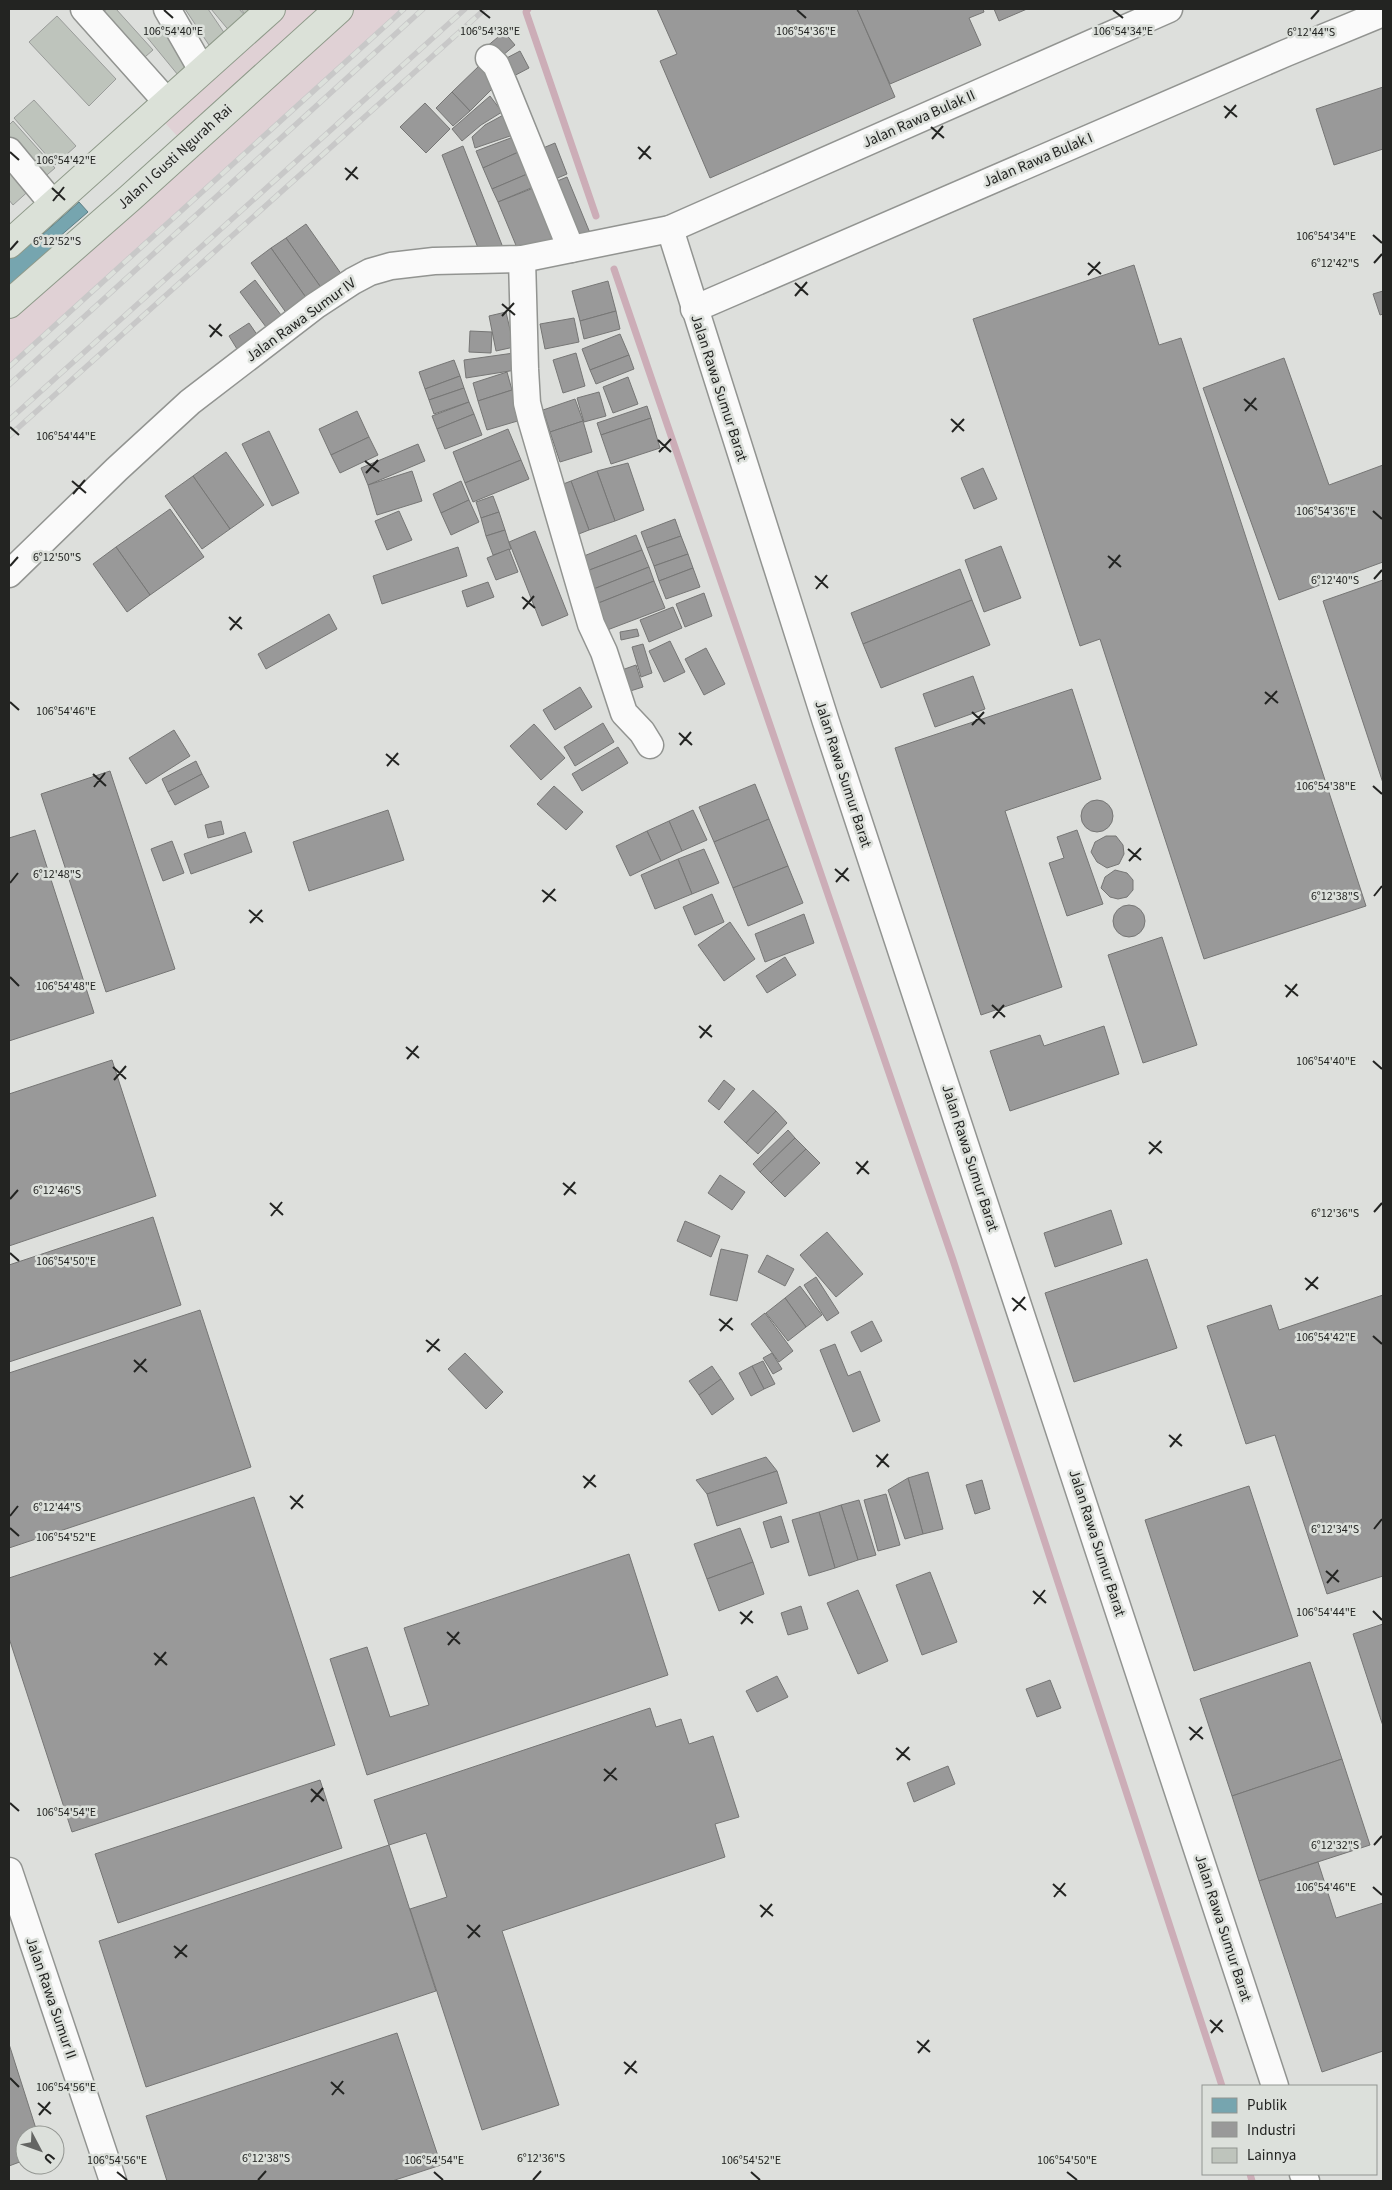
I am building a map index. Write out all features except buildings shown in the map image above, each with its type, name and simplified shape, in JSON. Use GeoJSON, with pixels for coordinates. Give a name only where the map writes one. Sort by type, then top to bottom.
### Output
{"type":"FeatureCollection","features":[{"type":"Feature","properties":{"kind":"main road"},"geometry":{"type":"LineString","coordinates":[[9,244],[271,9]]}},
{"type":"Feature","properties":{"kind":"main road","name":"Jalan I Gusti Ngurah Rai"},"geometry":{"type":"LineString","coordinates":[[9,304],[130,198],[339,9]]}},
{"type":"Feature","properties":{"kind":"street"},"geometry":{"type":"LineString","coordinates":[[84,9],[167,102]]}},
{"type":"Feature","properties":{"kind":"street"},"geometry":{"type":"LineString","coordinates":[[167,9],[202,70]]}},
{"type":"Feature","properties":{"kind":"street","name":"Jalan Rawa Bulak II"},"geometry":{"type":"LineString","coordinates":[[670,230],[1169,9]]}},
{"type":"Feature","properties":{"kind":"street","name":"Jalan Rawa Bulak I"},"geometry":{"type":"LineString","coordinates":[[694,309],[1286,53],[1383,13]]}},
{"type":"Feature","properties":{"kind":"street"},"geometry":{"type":"LineString","coordinates":[[489,58],[496,65],[571,249]]}},
{"type":"Feature","properties":{"kind":"street"},"geometry":{"type":"LineString","coordinates":[[9,151],[53,204]]}},
{"type":"Feature","properties":{"kind":"street","name":"Jalan Rawa Sumur IV"},"geometry":{"type":"LineString","coordinates":[[9,574],[117,469],[190,402],[315,306],[370,272],[391,266],[418,262],[522,259],[670,230]]}},
{"type":"Feature","properties":{"kind":"street","name":"Jalan Rawa Sumur Barat"},"geometry":{"type":"LineString","coordinates":[[670,230],[826,722],[1275,2085]]}},
{"type":"Feature","properties":{"kind":"street"},"geometry":{"type":"LineString","coordinates":[[522,259],[526,403],[530,419],[591,624],[604,652],[624,713],[642,732],[650,745]]}},
{"type":"Feature","properties":{"kind":"street","name":"Jalan Rawa Sumur II"},"geometry":{"type":"LineString","coordinates":[[11,1887],[113,2181]]}},
{"type":"Feature","properties":{"kind":"shaded area"},"geometry":{"type":"Polygon","coordinates":[[[272,9],[318,9],[178,137],[155,112],[272,9]]]}},
{"type":"Feature","properties":{"kind":"shaded area"},"geometry":{"type":"Polygon","coordinates":[[[339,9],[404,9],[9,367],[9,304],[339,9]]]}},
{"type":"Feature","properties":{"kind":"waterway"},"geometry":{"type":"LineString","coordinates":[[528,9],[526,12],[596,216]]}},
{"type":"Feature","properties":{"kind":"waterway"},"geometry":{"type":"LineString","coordinates":[[614,269],[953,1260],[1222,2085]]}},
{"type":"Feature","properties":{"kind":"waterway"},"geometry":{"type":"LineString","coordinates":[[1250,2175],[1252,2181]]}},
{"type":"Feature","properties":{"kind":"railway"},"geometry":{"type":"LineString","coordinates":[[9,367],[404,9]]}},
{"type":"Feature","properties":{"kind":"railway"},"geometry":{"type":"LineString","coordinates":[[9,385],[423,9]]}},
{"type":"Feature","properties":{"kind":"railway"},"geometry":{"type":"LineString","coordinates":[[9,420],[465,9]]}},
{"type":"Feature","properties":{"kind":"railway"},"geometry":{"type":"LineString","coordinates":[[9,436],[485,9]]}}]}
